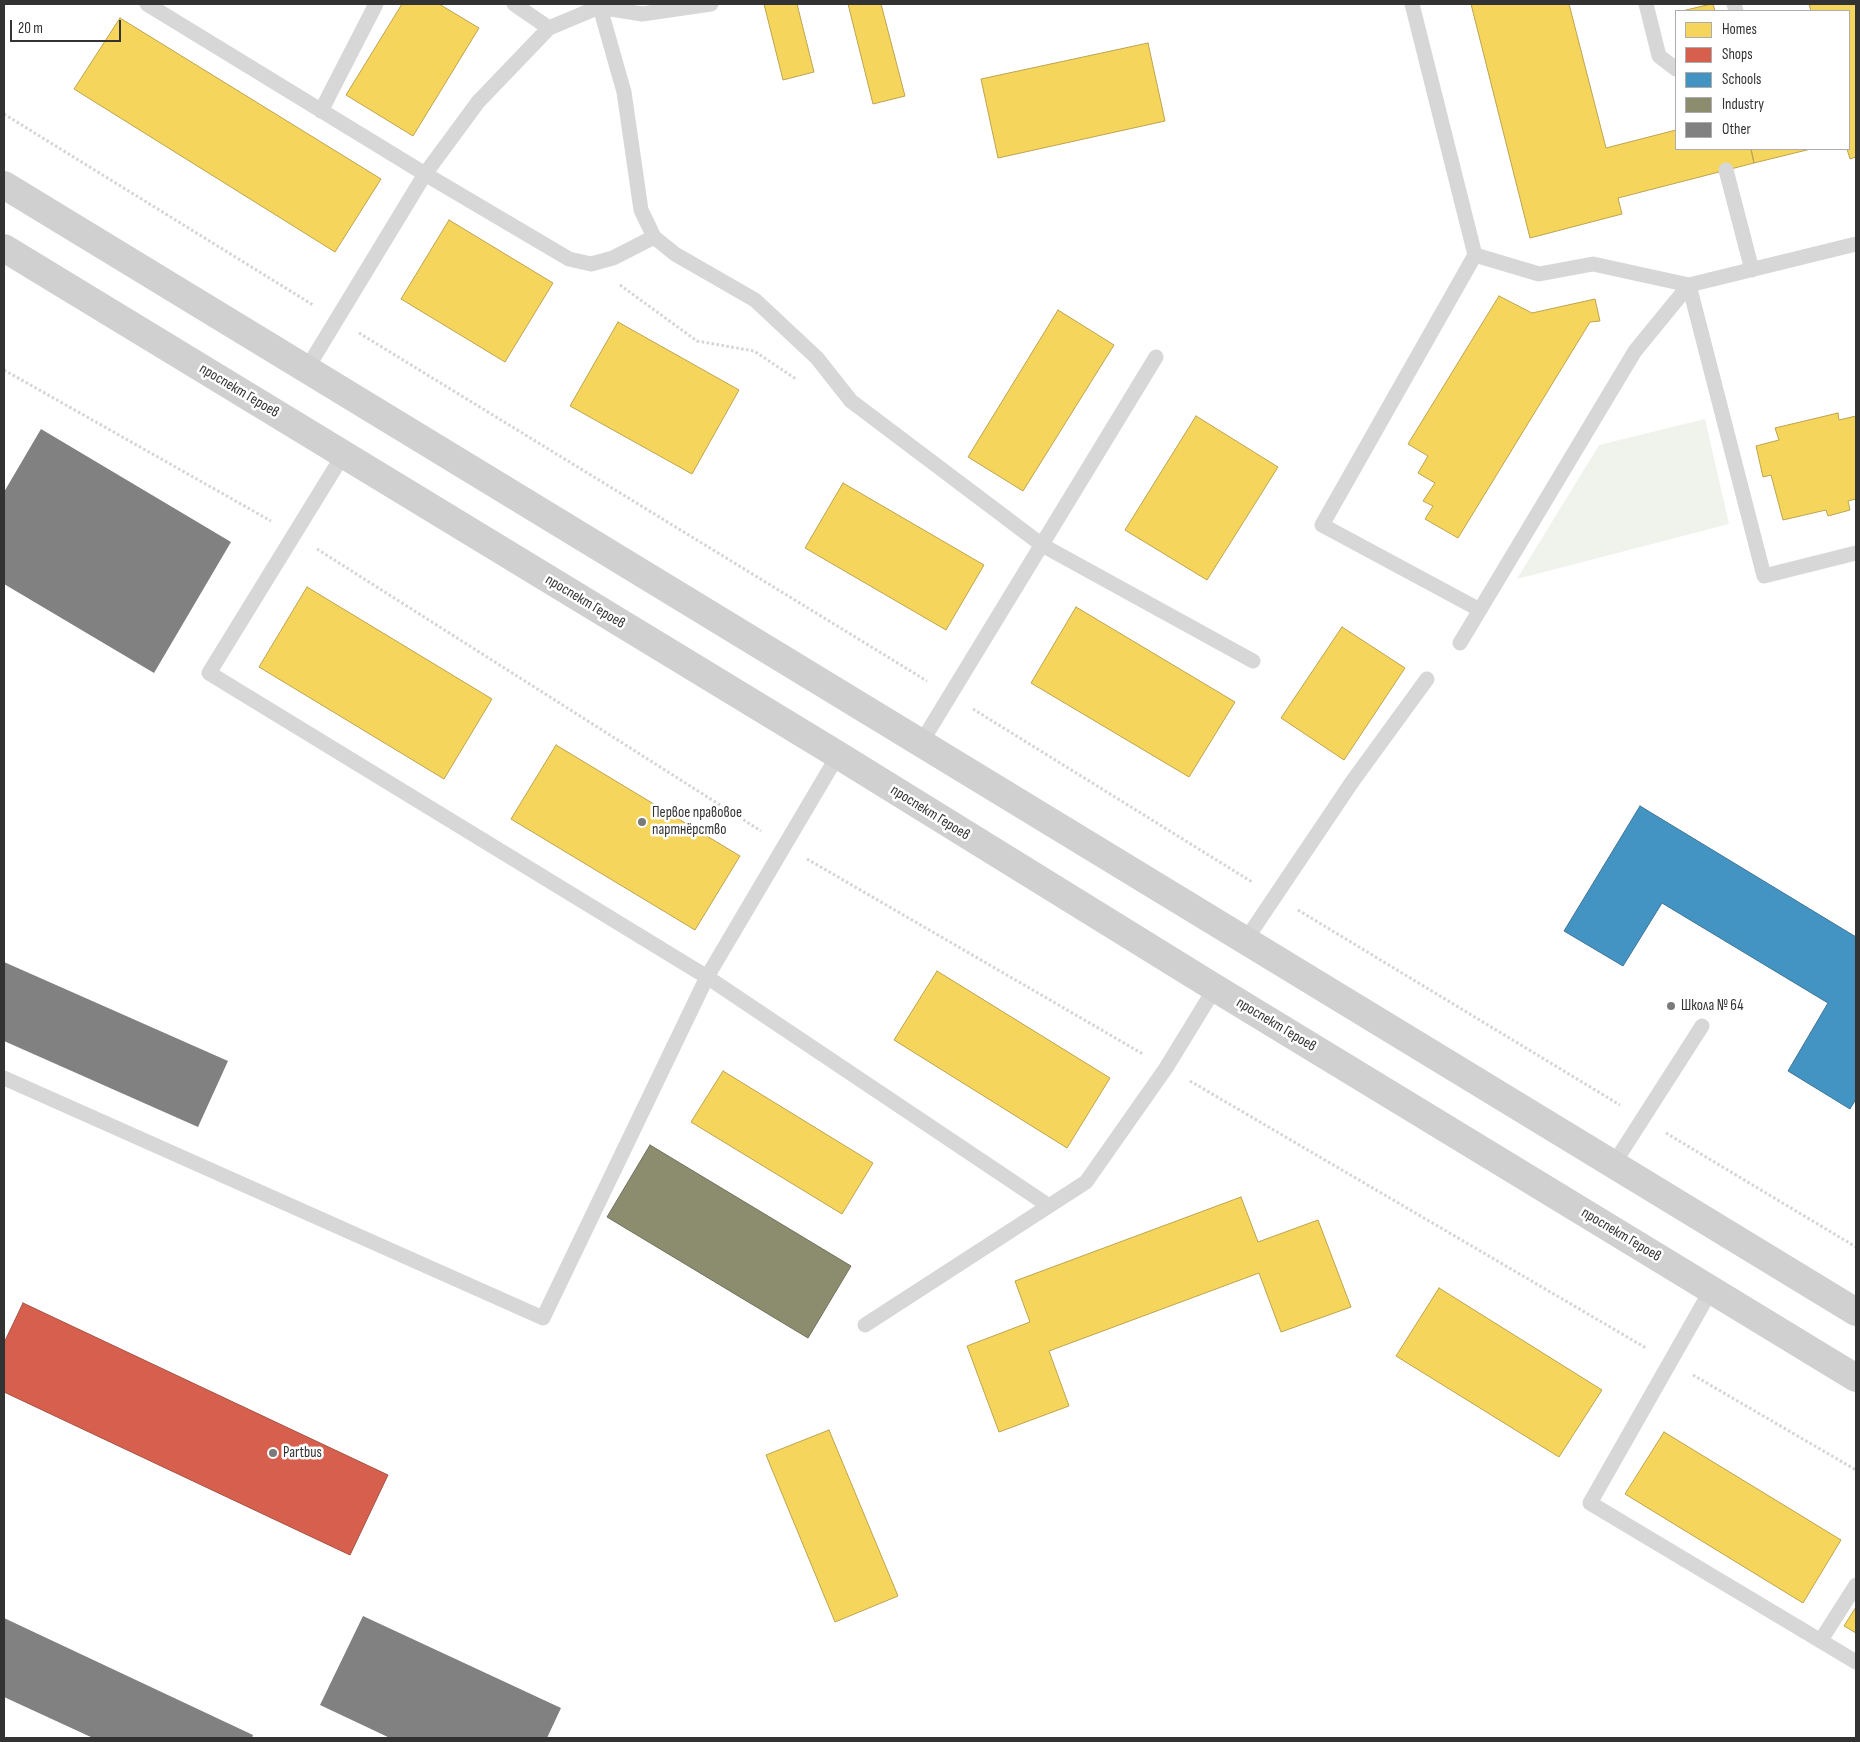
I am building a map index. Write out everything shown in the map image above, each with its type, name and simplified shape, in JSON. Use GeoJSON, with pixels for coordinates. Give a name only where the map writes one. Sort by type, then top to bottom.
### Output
{"type":"FeatureCollection","features":[{"type":"Feature","properties":{"kind":"main road"},"geometry":{"type":"LineString","coordinates":[[4,185],[1856,1312]]}},
{"type":"Feature","properties":{"kind":"main road","name":"проспект Героев"},"geometry":{"type":"LineString","coordinates":[[4,248],[838,755],[1215,988],[1856,1378]]}},
{"type":"Feature","properties":{"kind":"lane"},"geometry":{"type":"LineString","coordinates":[[146,4],[568,259],[591,264],[613,258],[654,237]]}},
{"type":"Feature","properties":{"kind":"lane"},"geometry":{"type":"LineString","coordinates":[[322,111],[376,4]]}},
{"type":"Feature","properties":{"kind":"lane"},"geometry":{"type":"LineString","coordinates":[[514,4],[548,28]]}},
{"type":"Feature","properties":{"kind":"lane"},"geometry":{"type":"LineString","coordinates":[[306,370],[425,174],[478,102],[548,28],[599,6],[642,14],[711,4]]}},
{"type":"Feature","properties":{"kind":"lane"},"geometry":{"type":"LineString","coordinates":[[1412,4],[1475,255],[1322,525],[1480,610]]}},
{"type":"Feature","properties":{"kind":"lane"},"geometry":{"type":"LineString","coordinates":[[1646,4],[1659,56],[1675,68]]}},
{"type":"Feature","properties":{"kind":"lane"},"geometry":{"type":"LineString","coordinates":[[599,6],[624,92],[641,210],[654,237],[675,254],[755,300],[817,358],[851,401],[1042,545],[1253,661]]}},
{"type":"Feature","properties":{"kind":"lane"},"geometry":{"type":"LineString","coordinates":[[1726,170],[1752,270]]}},
{"type":"Feature","properties":{"kind":"lane"},"geometry":{"type":"LineString","coordinates":[[1475,255],[1539,274],[1593,264],[1689,286],[1856,244]]}},
{"type":"Feature","properties":{"kind":"lane"},"geometry":{"type":"LineString","coordinates":[[1689,286],[1764,576],[1856,553]]}},
{"type":"Feature","properties":{"kind":"lane"},"geometry":{"type":"LineString","coordinates":[[1460,643],[1635,351],[1689,286]]}},
{"type":"Feature","properties":{"kind":"lane"},"geometry":{"type":"LineString","coordinates":[[922,743],[1156,357]]}},
{"type":"Feature","properties":{"kind":"lane"},"geometry":{"type":"LineString","coordinates":[[343,455],[209,673],[708,977],[1049,1206]]}},
{"type":"Feature","properties":{"kind":"lane"},"geometry":{"type":"LineString","coordinates":[[1245,941],[1352,782],[1427,678]]}},
{"type":"Feature","properties":{"kind":"lane"},"geometry":{"type":"LineString","coordinates":[[4,1078],[543,1318],[708,977],[838,755]]}},
{"type":"Feature","properties":{"kind":"lane"},"geometry":{"type":"LineString","coordinates":[[865,1325],[1086,1182],[1166,1068],[1215,988]]}},
{"type":"Feature","properties":{"kind":"lane"},"geometry":{"type":"LineString","coordinates":[[1613,1165],[1702,1026]]}},
{"type":"Feature","properties":{"kind":"lane"},"geometry":{"type":"LineString","coordinates":[[1711,1290],[1590,1503],[1856,1662]]}},
{"type":"Feature","properties":{"kind":"lane"},"geometry":{"type":"LineString","coordinates":[[1821,1640],[1856,1585]]}},
{"type":"Feature","properties":{"kind":"path"},"geometry":{"type":"LineString","coordinates":[[591,264],[697,341],[754,351],[818,393],[839,386]]}},
{"type":"Feature","properties":{"kind":"path"},"geometry":{"type":"LineString","coordinates":[[4,370],[294,535],[785,846],[1856,1470]]}},
{"type":"Feature","properties":{"kind":"shaded area"},"geometry":{"type":"Polygon","coordinates":[[[1705,419],[1729,524],[1517,579],[1599,445],[1705,419]]]}},
{"type":"Feature","properties":{"kind":"building: Homes"},"geometry":{"type":"Polygon","coordinates":[[[402,4],[439,4],[479,28],[413,136],[346,95],[402,4]]]}},
{"type":"Feature","properties":{"kind":"building: Homes"},"geometry":{"type":"Polygon","coordinates":[[[764,4],[797,4],[814,72],[783,80],[764,4]]]}},
{"type":"Feature","properties":{"kind":"building: Homes"},"geometry":{"type":"Polygon","coordinates":[[[848,4],[881,4],[905,96],[873,104],[848,4]]]}},
{"type":"Feature","properties":{"kind":"building: Homes"},"geometry":{"type":"Polygon","coordinates":[[[1471,4],[1569,4],[1606,148],[1675,130],[1675,150],[1751,150],[1754,163],[1618,198],[1622,214],[1530,238],[1471,4]]]}},
{"type":"Feature","properties":{"kind":"building: Homes"},"geometry":{"type":"Polygon","coordinates":[[[1713,4],[1715,10],[1686,10],[1713,4]]]}},
{"type":"Feature","properties":{"kind":"building: Homes"},"geometry":{"type":"Polygon","coordinates":[[[1809,4],[1856,4],[1856,157],[1850,159],[1847,150],[1850,150],[1850,10],[1811,10],[1809,4]]]}},
{"type":"Feature","properties":{"kind":"building: Homes"},"geometry":{"type":"Polygon","coordinates":[[[120,18],[381,179],[335,252],[74,89],[120,18]]]}},
{"type":"Feature","properties":{"kind":"building: Homes"},"geometry":{"type":"Polygon","coordinates":[[[1148,43],[1165,121],[998,158],[981,79],[1148,43]]]}},
{"type":"Feature","properties":{"kind":"building: Homes"},"geometry":{"type":"Polygon","coordinates":[[[1751,150],[1807,150],[1754,163],[1751,150]]]}},
{"type":"Feature","properties":{"kind":"building: Homes"},"geometry":{"type":"Polygon","coordinates":[[[449,220],[553,283],[505,362],[401,299],[449,220]]]}},
{"type":"Feature","properties":{"kind":"building: Homes"},"geometry":{"type":"Polygon","coordinates":[[[1499,296],[1532,313],[1595,299],[1600,321],[1590,322],[1458,538],[1425,519],[1433,506],[1423,501],[1435,483],[1418,473],[1428,456],[1408,444],[1499,296]]]}},
{"type":"Feature","properties":{"kind":"building: Homes"},"geometry":{"type":"Polygon","coordinates":[[[1058,310],[1114,345],[1023,491],[968,457],[1058,310]]]}},
{"type":"Feature","properties":{"kind":"building: Homes"},"geometry":{"type":"Polygon","coordinates":[[[618,322],[739,390],[692,474],[570,406],[618,322]]]}},
{"type":"Feature","properties":{"kind":"building: Homes"},"geometry":{"type":"Polygon","coordinates":[[[1838,413],[1839,420],[1856,416],[1856,499],[1848,501],[1850,510],[1828,516],[1826,510],[1783,520],[1771,475],[1763,477],[1756,446],[1779,440],[1775,428],[1838,413]]]}},
{"type":"Feature","properties":{"kind":"building: Homes"},"geometry":{"type":"Polygon","coordinates":[[[1196,416],[1278,467],[1207,580],[1125,530],[1196,416]]]}},
{"type":"Feature","properties":{"kind":"building: Homes"},"geometry":{"type":"Polygon","coordinates":[[[843,483],[984,565],[946,630],[805,548],[843,483]]]}},
{"type":"Feature","properties":{"kind":"building: Homes"},"geometry":{"type":"Polygon","coordinates":[[[307,587],[492,699],[444,779],[259,667],[307,587]]]}},
{"type":"Feature","properties":{"kind":"building: Homes"},"geometry":{"type":"Polygon","coordinates":[[[1076,607],[1235,702],[1189,777],[1031,683],[1076,607]]]}},
{"type":"Feature","properties":{"kind":"building: Homes"},"geometry":{"type":"Polygon","coordinates":[[[1342,627],[1405,668],[1344,760],[1281,718],[1342,627]]]}},
{"type":"Feature","properties":{"kind":"building: Homes"},"geometry":{"type":"Polygon","coordinates":[[[556,745],[740,856],[695,930],[511,819],[556,745]]]}},
{"type":"Feature","properties":{"kind":"building: Homes"},"geometry":{"type":"Polygon","coordinates":[[[937,971],[1110,1078],[1067,1148],[894,1040],[937,971]]]}},
{"type":"Feature","properties":{"kind":"building: Homes"},"geometry":{"type":"Polygon","coordinates":[[[723,1071],[873,1163],[842,1214],[691,1122],[723,1071]]]}},
{"type":"Feature","properties":{"kind":"building: Homes"},"geometry":{"type":"Polygon","coordinates":[[[1241,1197],[1258,1242],[1318,1220],[1351,1307],[1281,1332],[1259,1273],[1049,1351],[1069,1406],[999,1432],[967,1346],[1030,1322],[1015,1281],[1241,1197]]]}},
{"type":"Feature","properties":{"kind":"building: Homes"},"geometry":{"type":"Polygon","coordinates":[[[1439,1288],[1602,1390],[1559,1457],[1396,1356],[1439,1288]]]}},
{"type":"Feature","properties":{"kind":"building: Homes"},"geometry":{"type":"Polygon","coordinates":[[[829,1430],[898,1596],[835,1622],[766,1455],[829,1430]]]}},
{"type":"Feature","properties":{"kind":"building: Homes"},"geometry":{"type":"Polygon","coordinates":[[[1664,1432],[1841,1540],[1803,1603],[1625,1494],[1664,1432]]]}},
{"type":"Feature","properties":{"kind":"building: Homes"},"geometry":{"type":"Polygon","coordinates":[[[1856,1607],[1856,1633],[1844,1626],[1856,1607]]]}},
{"type":"Feature","properties":{"kind":"building: Shops"},"geometry":{"type":"Polygon","coordinates":[[[23,1303],[388,1475],[350,1555],[4,1392],[4,1343],[23,1303]]]}},
{"type":"Feature","properties":{"kind":"building: Schools"},"geometry":{"type":"Polygon","coordinates":[[[1640,806],[1856,937],[1856,1099],[1850,1109],[1788,1071],[1828,1003],[1662,903],[1623,966],[1564,931],[1640,806]]]}},
{"type":"Feature","properties":{"kind":"building: Industry"},"geometry":{"type":"Polygon","coordinates":[[[650,1145],[851,1266],[808,1338],[607,1217],[650,1145]]]}},
{"type":"Feature","properties":{"kind":"building: Other"},"geometry":{"type":"Polygon","coordinates":[[[41,429],[231,542],[154,673],[4,584],[4,492],[41,429]]]}},
{"type":"Feature","properties":{"kind":"building: Other"},"geometry":{"type":"Polygon","coordinates":[[[4,962],[228,1061],[198,1127],[4,1041],[4,962]]]}},
{"type":"Feature","properties":{"kind":"building: Other"},"geometry":{"type":"Polygon","coordinates":[[[363,1616],[561,1708],[547,1738],[390,1738],[320,1705],[363,1616]]]}},
{"type":"Feature","properties":{"kind":"building: Other"},"geometry":{"type":"Polygon","coordinates":[[[4,1618],[253,1735],[252,1738],[93,1738],[4,1697],[4,1618]]]}},
{"type":"Feature","properties":{"kind":"place","name":"Первое правовое партнёрство"},"geometry":{"type":"Point","coordinates":[642,822]}},
{"type":"Feature","properties":{"kind":"place","name":"Школа № 64"},"geometry":{"type":"Point","coordinates":[1671,1006]}},
{"type":"Feature","properties":{"kind":"place","name":"Partbus"},"geometry":{"type":"Point","coordinates":[273,1453]}}]}
